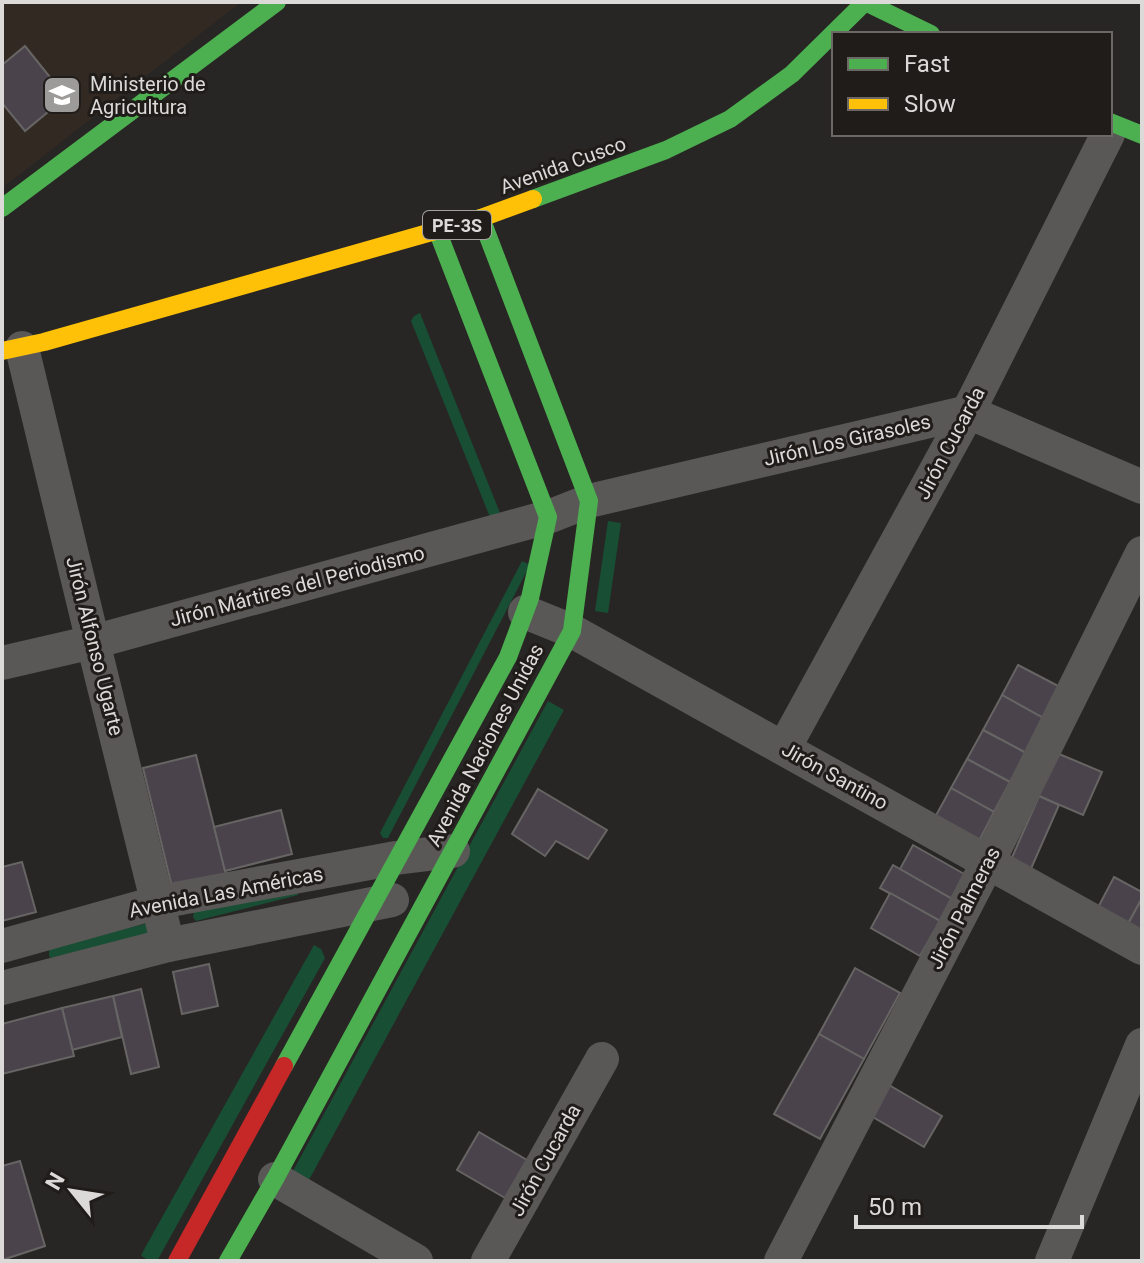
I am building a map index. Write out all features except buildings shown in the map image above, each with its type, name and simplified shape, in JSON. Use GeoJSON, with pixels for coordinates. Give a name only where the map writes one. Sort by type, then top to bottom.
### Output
{"type":"FeatureCollection","features":[{"type":"Feature","properties":{"kind":"main road"},"geometry":{"type":"LineString","coordinates":[[2,208],[277,2]]}},
{"type":"Feature","properties":{"kind":"main road"},"geometry":{"type":"LineString","coordinates":[[865,2],[927,32]]}},
{"type":"Feature","properties":{"kind":"main road","name":"Avenida Cusco"},"geometry":{"type":"LineString","coordinates":[[835,32],[865,2]]}},
{"type":"Feature","properties":{"kind":"main road","name":"Avenida Cusco"},"geometry":{"type":"LineString","coordinates":[[12,349],[481,218],[666,150],[730,119],[792,74],[832,35]]}},
{"type":"Feature","properties":{"kind":"main road","name":"Avenida Naciones Unidas"},"geometry":{"type":"LineString","coordinates":[[228,1261],[572,631],[589,501],[481,218]]}},
{"type":"Feature","properties":{"kind":"main road"},"geometry":{"type":"LineString","coordinates":[[437,230],[548,517]]}},
{"type":"Feature","properties":{"kind":"main road","name":"Avenida Naciones Unidas"},"geometry":{"type":"LineString","coordinates":[[177,1261],[508,657],[530,598],[548,517]]}},
{"type":"Feature","properties":{"kind":"street","name":"Jirón Cucarda"},"geometry":{"type":"LineString","coordinates":[[784,748],[968,412],[1117,129]]}},
{"type":"Feature","properties":{"kind":"street","name":"Jirón Alfonso Ugarte"},"geometry":{"type":"LineString","coordinates":[[12,349],[93,642],[168,945]]}},
{"type":"Feature","properties":{"kind":"street"},"geometry":{"type":"LineString","coordinates":[[968,412],[1142,487]]}},
{"type":"Feature","properties":{"kind":"street","name":"Jirón Los Girasoles"},"geometry":{"type":"LineString","coordinates":[[589,501],[968,412]]}},
{"type":"Feature","properties":{"kind":"street","name":"Jirón Mártires del Periodismo"},"geometry":{"type":"LineString","coordinates":[[2,663],[93,642],[548,517],[589,501]]}},
{"type":"Feature","properties":{"kind":"street","name":"Jirón Palmeras"},"geometry":{"type":"LineString","coordinates":[[781,1261],[988,862],[1142,553]]}},
{"type":"Feature","properties":{"kind":"street","name":"Jirón Santino"},"geometry":{"type":"LineString","coordinates":[[525,612],[572,631],[1142,948]]}},
{"type":"Feature","properties":{"kind":"street","name":"Avenida Las Américas"},"geometry":{"type":"LineString","coordinates":[[2,946],[159,902],[396,858],[453,851]]}},
{"type":"Feature","properties":{"kind":"street","name":"Avenida Las Américas"},"geometry":{"type":"LineString","coordinates":[[2,988],[168,945],[429,894]]}},
{"type":"Feature","properties":{"kind":"street"},"geometry":{"type":"LineString","coordinates":[[1052,1261],[1142,1045]]}},
{"type":"Feature","properties":{"kind":"street","name":"Jirón Cucarda"},"geometry":{"type":"LineString","coordinates":[[488,1261],[602,1059]]}},
{"type":"Feature","properties":{"kind":"street"},"geometry":{"type":"LineString","coordinates":[[275,1179],[416,1261]]}},
{"type":"Feature","properties":{"kind":"shaded area","name":"Ministerio de Agricultura"},"geometry":{"type":"Polygon","coordinates":[[[2,2],[241,2],[2,188],[2,2]]]}},
{"type":"Feature","properties":{"kind":"green space"},"geometry":{"type":"Polygon","coordinates":[[[420,313],[506,528],[496,532],[411,321],[420,313]]]}},
{"type":"Feature","properties":{"kind":"green space"},"geometry":{"type":"Polygon","coordinates":[[[608,521],[621,523],[608,613],[595,611],[608,521]]]}},
{"type":"Feature","properties":{"kind":"green space"},"geometry":{"type":"Polygon","coordinates":[[[522,561],[530,565],[388,838],[383,838],[380,833],[522,561]]]}},
{"type":"Feature","properties":{"kind":"green space"},"geometry":{"type":"Polygon","coordinates":[[[548,701],[564,710],[303,1191],[287,1182],[548,701]]]}},
{"type":"Feature","properties":{"kind":"green space"},"geometry":{"type":"Polygon","coordinates":[[[298,893],[196,921],[193,917],[194,911],[298,893]]]}},
{"type":"Feature","properties":{"kind":"green space"},"geometry":{"type":"Polygon","coordinates":[[[153,922],[155,932],[49,956],[49,947],[153,922]]]}},
{"type":"Feature","properties":{"kind":"green space"},"geometry":{"type":"Polygon","coordinates":[[[314,945],[321,949],[325,958],[157,1261],[146,1259],[141,1255],[314,945]]]}},
{"type":"Feature","properties":{"kind":"traffic: fast"},"geometry":{"type":"LineString","coordinates":[[2,208],[277,2]]}},
{"type":"Feature","properties":{"kind":"traffic: fast"},"geometry":{"type":"LineString","coordinates":[[865,2],[927,32]]}},
{"type":"Feature","properties":{"kind":"traffic: fast"},"geometry":{"type":"LineString","coordinates":[[835,32],[865,2]]}},
{"type":"Feature","properties":{"kind":"traffic: fast"},"geometry":{"type":"LineString","coordinates":[[533,199],[666,150],[730,119],[792,74],[832,35]]}},
{"type":"Feature","properties":{"kind":"traffic: fast"},"geometry":{"type":"LineString","coordinates":[[1112,123],[1142,135]]}},
{"type":"Feature","properties":{"kind":"traffic: fast"},"geometry":{"type":"LineString","coordinates":[[228,1261],[572,631],[589,501],[481,218]]}},
{"type":"Feature","properties":{"kind":"traffic: fast"},"geometry":{"type":"LineString","coordinates":[[284,1066],[508,657],[530,598],[548,517],[437,230]]}},
{"type":"Feature","properties":{"kind":"traffic: slow"},"geometry":{"type":"LineString","coordinates":[[2,351],[44,342],[481,218],[533,199]]}},
{"type":"Feature","properties":{"kind":"traffic: jam"},"geometry":{"type":"LineString","coordinates":[[177,1261],[284,1066]]}},
{"type":"Feature","properties":{"kind":"place","name":"Ministerio de Agricultura"},"geometry":{"type":"Point","coordinates":[62,95]}}]}
